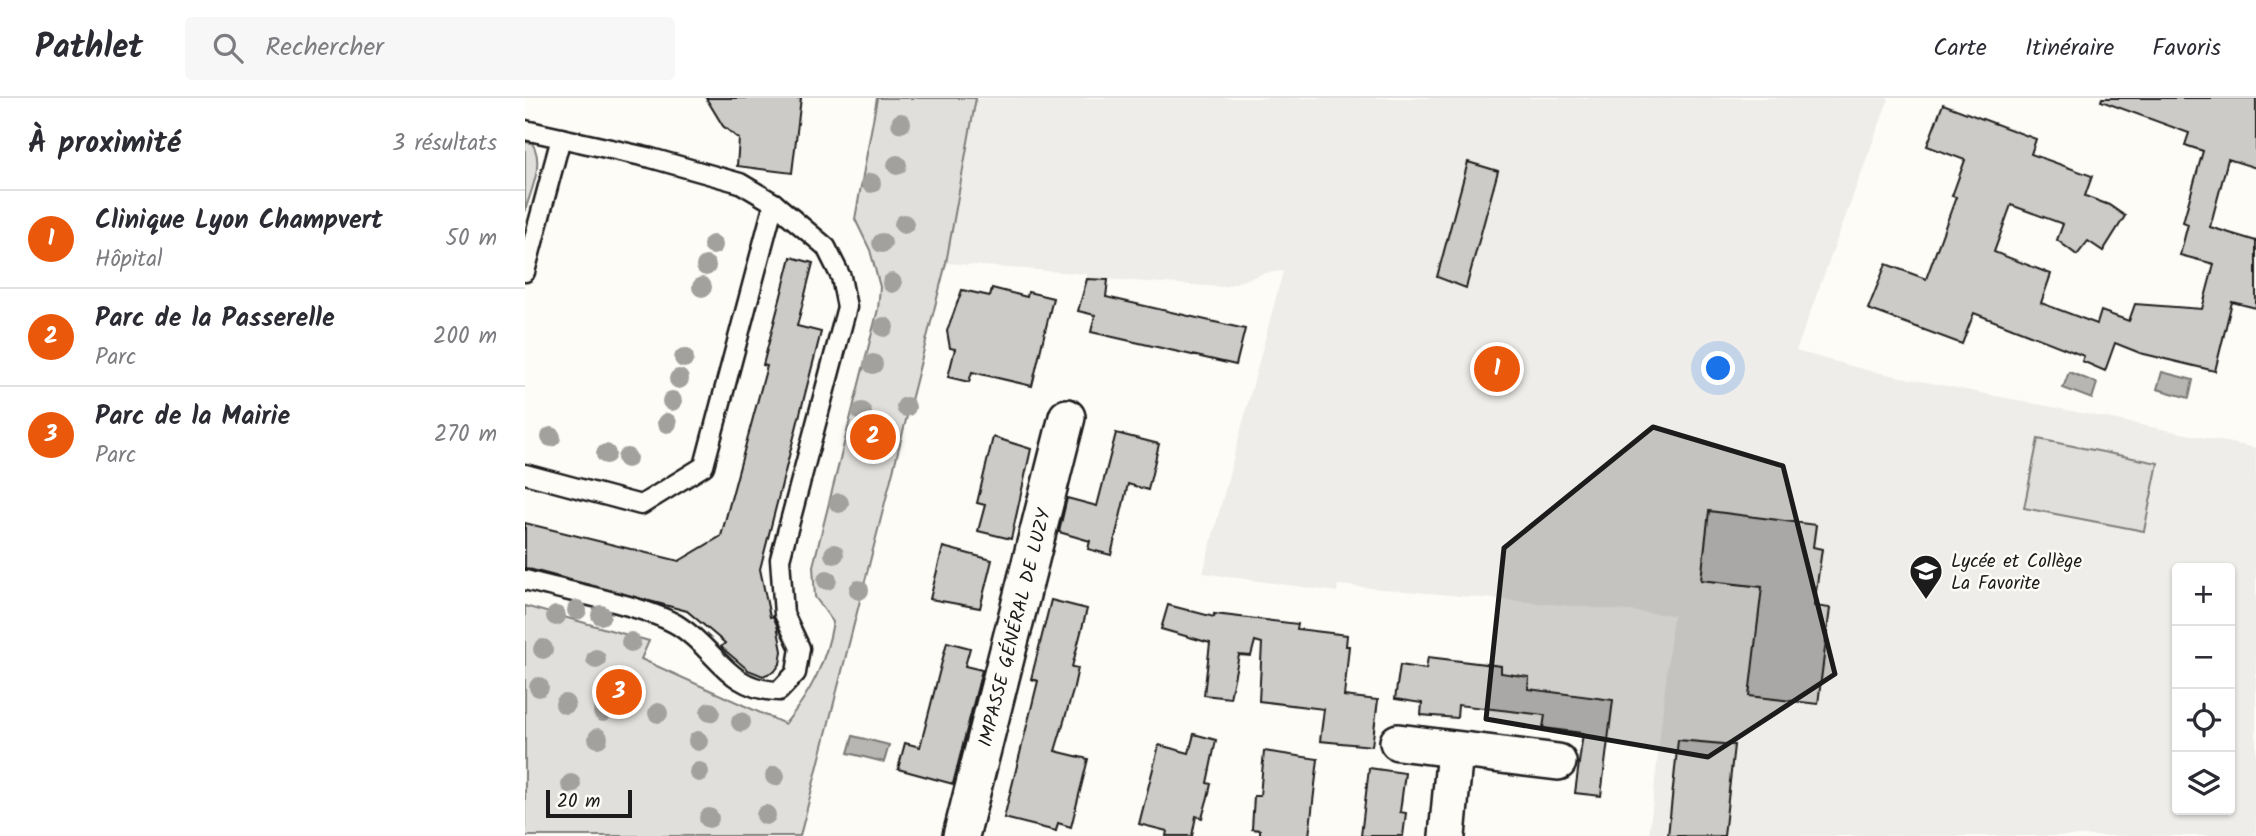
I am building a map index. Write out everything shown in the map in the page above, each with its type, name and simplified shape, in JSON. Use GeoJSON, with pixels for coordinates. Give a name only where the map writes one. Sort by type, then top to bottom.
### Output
{"type":"FeatureCollection","features":[{"type":"Feature","properties":{"kind":"street","name":"IMPASSE GÉNÉRAL DE LUZY"},"geometry":{"type":"LineString","coordinates":[[961,836],[1067,417]]}},
{"type":"Feature","properties":{"kind":"street"},"geometry":{"type":"LineString","coordinates":[[1398,742],[1558,762]]}},
{"type":"Feature","properties":{"kind":"street"},"geometry":{"type":"LineString","coordinates":[[1447,836],[1455,750]]}},
{"type":"Feature","properties":{"kind":"lane"},"geometry":{"type":"LineString","coordinates":[[525,130],[740,183],[775,202],[826,247],[841,277],[847,307],[780,559],[784,614],[800,648],[796,673],[779,691],[759,691],[731,676],[679,626],[649,614],[525,580]]}},
{"type":"Feature","properties":{"kind":"lane"},"geometry":{"type":"LineString","coordinates":[[525,272],[561,138]]}},
{"type":"Feature","properties":{"kind":"lane"},"geometry":{"type":"LineString","coordinates":[[525,474],[641,505],[704,466],[775,202]]}},
{"type":"Feature","properties":{"kind":"highlighted area"},"geometry":{"type":"Polygon","coordinates":[[[1653,427],[1783,466],[1835,674],[1708,757],[1486,719],[1504,548],[1653,427]]]}},
{"type":"Feature","properties":{"kind":"shaded area"},"geometry":{"type":"Polygon","coordinates":[[[877,98],[976,98],[946,263],[800,836],[525,836],[525,606],[649,641],[641,659],[785,724],[816,676],[833,622],[815,597],[813,566],[878,309],[880,287],[870,250],[855,219],[877,98]]]}},
{"type":"Feature","properties":{"kind":"shaded area"},"geometry":{"type":"Polygon","coordinates":[[[976,98],[1889,98],[1796,351],[1866,370],[2256,448],[2256,836],[1649,836],[1673,615],[1338,585],[1337,592],[1203,573],[1283,271],[1265,273],[1224,287],[1087,278],[1087,274],[946,263],[976,98]]]}},
{"type":"Feature","properties":{"kind":"shaded area"},"geometry":{"type":"Polygon","coordinates":[[[525,142],[532,143],[536,151],[537,168],[525,211],[525,142]]]}},
{"type":"Feature","properties":{"kind":"shaded area"},"geometry":{"type":"Polygon","coordinates":[[[2069,372],[2097,383],[2092,399],[2063,388],[2069,372]]]}},
{"type":"Feature","properties":{"kind":"shaded area"},"geometry":{"type":"Polygon","coordinates":[[[2162,372],[2193,380],[2189,398],[2157,389],[2162,372]]]}},
{"type":"Feature","properties":{"kind":"shaded area"},"geometry":{"type":"Polygon","coordinates":[[[2038,439],[2158,463],[2144,531],[2024,508],[2038,439]]]}},
{"type":"Feature","properties":{"kind":"shaded area"},"geometry":{"type":"Polygon","coordinates":[[[853,736],[889,745],[884,762],[848,753],[853,736]]]}},
{"type":"Feature","properties":{"kind":"building"},"geometry":{"type":"Polygon","coordinates":[[[706,98],[801,98],[792,173],[737,166],[739,139],[723,126],[706,98]]]}},
{"type":"Feature","properties":{"kind":"building"},"geometry":{"type":"Polygon","coordinates":[[[2102,98],[2256,98],[2256,168],[2228,159],[2210,227],[2256,241],[2256,308],[2232,302],[2215,371],[2140,353],[2115,343],[2105,371],[2082,361],[2084,356],[1974,313],[1962,344],[1868,309],[1886,264],[1926,279],[1956,197],[1952,196],[1965,160],[1927,146],[1943,104],[2036,139],[2031,154],[2092,176],[2085,196],[2109,205],[2125,216],[2103,251],[2088,241],[2077,255],[2057,240],[2063,224],[2011,205],[1994,252],[2051,274],[2041,303],[2097,324],[2101,311],[2129,321],[2135,304],[2202,309],[2214,264],[2180,255],[2188,224],[2183,222],[2203,151],[2185,145],[2189,133],[2101,101],[2102,98]]]}},
{"type":"Feature","properties":{"kind":"building"},"geometry":{"type":"Polygon","coordinates":[[[1468,162],[1498,171],[1466,288],[1437,277],[1468,162]]]}},
{"type":"Feature","properties":{"kind":"building"},"geometry":{"type":"Polygon","coordinates":[[[791,257],[813,263],[797,326],[821,332],[760,569],[770,617],[773,616],[777,625],[782,651],[780,664],[775,671],[763,676],[748,670],[721,647],[725,643],[687,611],[525,568],[525,523],[679,561],[721,536],[767,366],[763,365],[791,257]]]}},
{"type":"Feature","properties":{"kind":"building"},"geometry":{"type":"Polygon","coordinates":[[[1087,279],[1108,280],[1106,297],[1245,329],[1236,365],[1091,332],[1095,315],[1078,311],[1087,279]]]}},
{"type":"Feature","properties":{"kind":"building"},"geometry":{"type":"Polygon","coordinates":[[[992,288],[1027,297],[1028,292],[1053,298],[1032,386],[972,372],[969,382],[948,377],[955,349],[950,348],[947,331],[962,290],[990,296],[992,288]]]}},
{"type":"Feature","properties":{"kind":"building"},"geometry":{"type":"Polygon","coordinates":[[[1116,433],[1159,444],[1148,490],[1128,484],[1111,555],[1088,549],[1090,541],[1059,532],[1067,498],[1097,506],[1116,433]]]}},
{"type":"Feature","properties":{"kind":"building"},"geometry":{"type":"Polygon","coordinates":[[[993,437],[1031,449],[1011,539],[978,531],[985,505],[977,503],[993,437]]]}},
{"type":"Feature","properties":{"kind":"building"},"geometry":{"type":"Polygon","coordinates":[[[1709,511],[1816,525],[1813,547],[1822,549],[1814,606],[1830,608],[1818,704],[1749,696],[1762,587],[1701,580],[1709,511]]]}},
{"type":"Feature","properties":{"kind":"building"},"geometry":{"type":"Polygon","coordinates":[[[943,547],[992,560],[980,608],[930,599],[943,547]]]}},
{"type":"Feature","properties":{"kind":"building"},"geometry":{"type":"Polygon","coordinates":[[[1051,600],[1087,609],[1072,667],[1078,668],[1073,691],[1055,751],[1088,759],[1071,827],[1058,823],[1056,831],[1004,818],[1038,681],[1031,679],[1051,600]]]}},
{"type":"Feature","properties":{"kind":"building"},"geometry":{"type":"Polygon","coordinates":[[[1168,605],[1214,617],[1214,614],[1298,624],[1297,629],[1347,635],[1346,646],[1349,646],[1344,696],[1378,700],[1372,746],[1320,741],[1324,709],[1259,701],[1262,643],[1255,641],[1251,656],[1239,655],[1230,698],[1204,695],[1210,643],[1161,629],[1168,605]]]}},
{"type":"Feature","properties":{"kind":"building"},"geometry":{"type":"Polygon","coordinates":[[[947,642],[970,648],[965,666],[982,670],[953,784],[898,769],[905,743],[920,747],[947,642]]]}},
{"type":"Feature","properties":{"kind":"building"},"geometry":{"type":"Polygon","coordinates":[[[1428,657],[1501,666],[1501,673],[1529,677],[1528,689],[1613,700],[1601,796],[1575,793],[1583,733],[1543,728],[1545,715],[1458,705],[1457,718],[1421,715],[1422,703],[1395,699],[1400,665],[1426,669],[1428,657]]]}},
{"type":"Feature","properties":{"kind":"building"},"geometry":{"type":"Polygon","coordinates":[[[1194,734],[1216,740],[1207,783],[1211,784],[1208,797],[1202,818],[1196,816],[1192,836],[1166,836],[1167,831],[1139,824],[1159,745],[1189,753],[1194,734]]]}},
{"type":"Feature","properties":{"kind":"building"},"geometry":{"type":"Polygon","coordinates":[[[1678,740],[1734,745],[1724,836],[1668,836],[1678,740]]]}},
{"type":"Feature","properties":{"kind":"building"},"geometry":{"type":"Polygon","coordinates":[[[1264,751],[1318,759],[1309,836],[1260,836],[1260,830],[1252,829],[1254,796],[1260,796],[1264,751]]]}},
{"type":"Feature","properties":{"kind":"building"},"geometry":{"type":"Polygon","coordinates":[[[1369,768],[1405,773],[1400,812],[1406,813],[1403,836],[1361,836],[1369,768]]]}},
{"type":"Feature","properties":{"kind":"place","name":"Clinique Lyon Champvert"},"geometry":{"type":"Point","coordinates":[1497,369]}},
{"type":"Feature","properties":{"kind":"place","name":"Parc de la Passerelle"},"geometry":{"type":"Point","coordinates":[873,437]}},
{"type":"Feature","properties":{"kind":"place","name":"Lycée et Collège La Favorite"},"geometry":{"type":"Point","coordinates":[1926,601]}},
{"type":"Feature","properties":{"kind":"place","name":"Parc de la Mairie"},"geometry":{"type":"Point","coordinates":[619,692]}}]}
